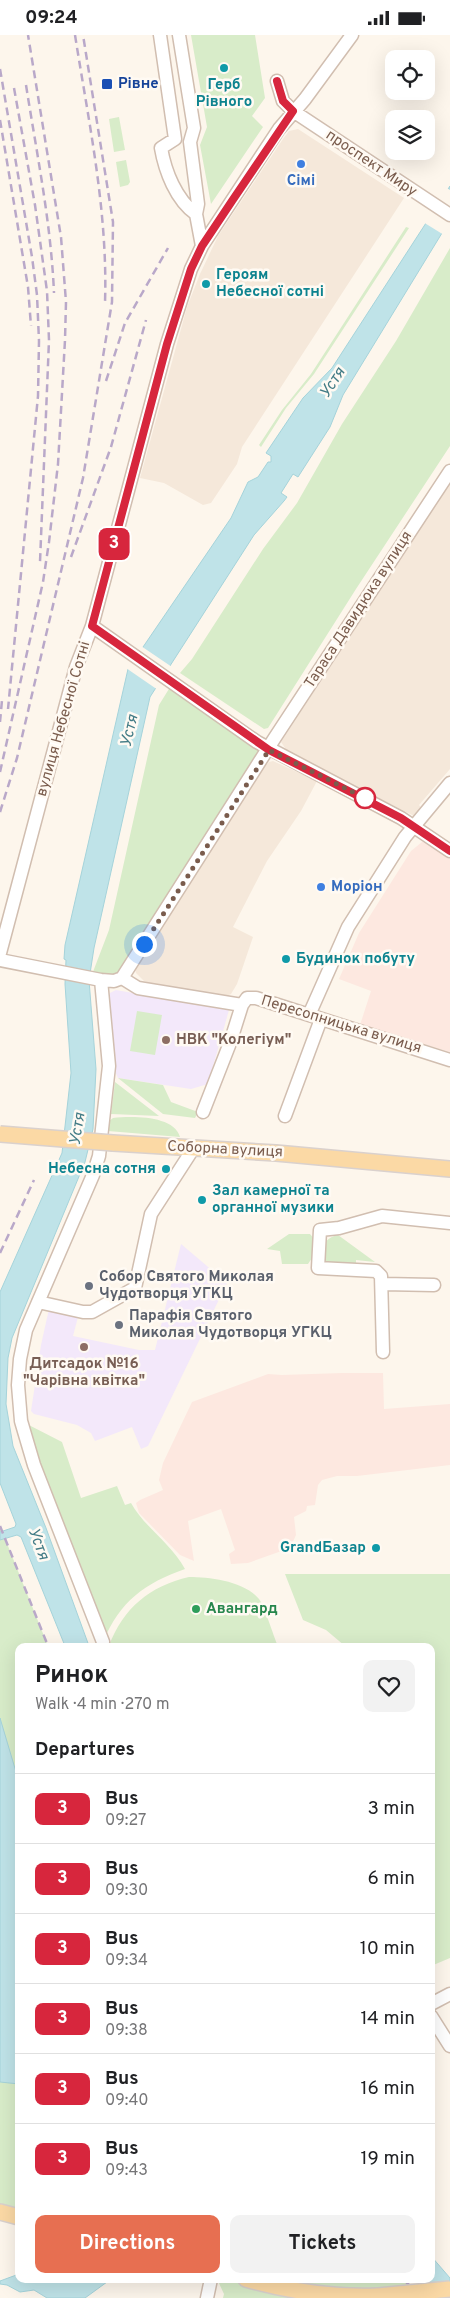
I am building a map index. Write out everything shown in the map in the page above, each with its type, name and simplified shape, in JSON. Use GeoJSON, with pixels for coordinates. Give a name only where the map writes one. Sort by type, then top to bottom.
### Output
{"type":"FeatureCollection","features":[{"type":"Feature","properties":{"kind":"main road","name":"Соборна вулиця"},"geometry":{"type":"LineString","coordinates":[[0,1134],[193,1149],[276,1153],[450,1169]]}},
{"type":"Feature","properties":{"kind":"main road"},"geometry":{"type":"LineString","coordinates":[[0,2212],[15,2216]]}},
{"type":"Feature","properties":{"kind":"main road"},"geometry":{"type":"LineString","coordinates":[[263,2283],[293,2290],[334,2295],[378,2296],[450,2289]]}},
{"type":"Feature","properties":{"kind":"street"},"geometry":{"type":"LineString","coordinates":[[160,35],[176,139],[160,148],[164,165],[185,206],[196,213]]}},
{"type":"Feature","properties":{"kind":"street"},"geometry":{"type":"LineString","coordinates":[[179,35],[194,128],[190,142],[198,205],[196,213],[202,246]]}},
{"type":"Feature","properties":{"kind":"street","name":"вулиця Небесної Сотні"},"geometry":{"type":"LineString","coordinates":[[0,953],[76,667],[92,626],[167,344],[191,269],[202,246],[279,129],[352,35]]}},
{"type":"Feature","properties":{"kind":"street"},"geometry":{"type":"LineString","coordinates":[[277,81],[283,101],[293,111]]}},
{"type":"Feature","properties":{"kind":"street","name":"проспект Миру"},"geometry":{"type":"LineString","coordinates":[[293,111],[450,215]]}},
{"type":"Feature","properties":{"kind":"street","name":"Тараса Давидюка вулиця"},"geometry":{"type":"LineString","coordinates":[[122,978],[450,471]]}},
{"type":"Feature","properties":{"kind":"street"},"geometry":{"type":"LineString","coordinates":[[92,626],[126,652],[269,750],[414,825],[450,851]]}},
{"type":"Feature","properties":{"kind":"street"},"geometry":{"type":"LineString","coordinates":[[285,1116],[315,1017],[348,927],[414,825],[450,783]]}},
{"type":"Feature","properties":{"kind":"street"},"geometry":{"type":"LineString","coordinates":[[0,961],[96,979],[122,978]]}},
{"type":"Feature","properties":{"kind":"street","name":"Пересопницька вулиця"},"geometry":{"type":"LineString","coordinates":[[122,978],[138,988],[242,1005],[247,998],[256,998],[450,1060]]}},
{"type":"Feature","properties":{"kind":"street"},"geometry":{"type":"LineString","coordinates":[[96,979],[102,996],[109,1066],[99,1155],[93,1175],[26,1330],[20,1359],[18,1385],[21,1421],[34,1465],[103,1642]]}},
{"type":"Feature","properties":{"kind":"street"},"geometry":{"type":"LineString","coordinates":[[203,1112],[230,1043],[242,1005]]}},
{"type":"Feature","properties":{"kind":"street"},"geometry":{"type":"LineString","coordinates":[[38,1302],[82,1313],[92,1312],[135,1288],[151,1214],[193,1149]]}},
{"type":"Feature","properties":{"kind":"street"},"geometry":{"type":"LineString","coordinates":[[383,1352],[383,1284],[381,1276],[376,1271],[318,1268],[320,1230],[339,1228],[382,1216],[450,1223]]}},
{"type":"Feature","properties":{"kind":"street"},"geometry":{"type":"LineString","coordinates":[[383,1284],[434,1285]]}},
{"type":"Feature","properties":{"kind":"street"},"geometry":{"type":"LineString","coordinates":[[435,2002],[450,1994]]}},
{"type":"Feature","properties":{"kind":"street"},"geometry":{"type":"LineString","coordinates":[[435,2022],[450,2046]]}},
{"type":"Feature","properties":{"kind":"street"},"geometry":{"type":"LineString","coordinates":[[207,2298],[210,2283]]}},
{"type":"Feature","properties":{"kind":"shaded area"},"geometry":{"type":"Polygon","coordinates":[[[298,129],[404,198],[242,447],[237,464],[211,503],[203,505],[164,483],[140,478],[187,307],[200,274],[218,236],[283,139],[289,131],[298,129]]]}},
{"type":"Feature","properties":{"kind":"shaded area"},"geometry":{"type":"Polygon","coordinates":[[[450,483],[450,769],[419,805],[422,809],[414,816],[287,751],[281,742],[450,483]]]}},
{"type":"Feature","properties":{"kind":"shaded area"},"geometry":{"type":"Polygon","coordinates":[[[273,761],[317,781],[301,811],[267,861],[233,927],[253,937],[237,984],[231,994],[227,996],[152,984],[144,981],[136,973],[135,969],[265,766],[273,761]]]}},
{"type":"Feature","properties":{"kind":"shaded area"},"geometry":{"type":"Polygon","coordinates":[[[422,842],[428,843],[450,859],[450,1052],[360,1025],[371,991],[339,979],[359,933],[411,851],[422,842]]]}},
{"type":"Feature","properties":{"kind":"shaded area","name":"НВК \"Колегіум\""},"geometry":{"type":"Polygon","coordinates":[[[116,990],[229,1010],[208,1084],[191,1089],[118,1078],[115,1071],[108,994],[116,990]]]}},
{"type":"Feature","properties":{"kind":"shaded area","name":"Дитсадок №16 \"Чарівна квітка\""},"geometry":{"type":"Polygon","coordinates":[[[181,1244],[227,1283],[148,1446],[141,1449],[132,1427],[95,1441],[91,1433],[77,1425],[34,1414],[31,1411],[41,1345],[49,1309],[78,1317],[73,1336],[139,1350],[155,1350],[181,1244]]]}},
{"type":"Feature","properties":{"kind":"shaded area"},"geometry":{"type":"Polygon","coordinates":[[[383,1373],[384,1409],[450,1404],[450,1465],[357,1476],[337,1476],[322,1480],[318,1485],[315,1505],[307,1506],[306,1511],[294,1517],[296,1535],[290,1548],[248,1563],[231,1564],[229,1554],[235,1550],[221,1509],[188,1521],[194,1561],[180,1555],[139,1513],[136,1503],[163,1490],[159,1480],[163,1463],[192,1402],[268,1374],[383,1373]]]}},
{"type":"Feature","properties":{"kind":"green space"},"geometry":{"type":"Polygon","coordinates":[[[191,35],[255,35],[265,98],[252,116],[263,127],[211,204],[200,145],[207,127],[191,35]]]}},
{"type":"Feature","properties":{"kind":"green space"},"geometry":{"type":"Polygon","coordinates":[[[119,117],[125,150],[114,152],[109,119],[119,117]]]}},
{"type":"Feature","properties":{"kind":"green space"},"geometry":{"type":"Polygon","coordinates":[[[126,160],[130,182],[128,185],[120,187],[116,162],[126,160]]]}},
{"type":"Feature","properties":{"kind":"green space"},"geometry":{"type":"Polygon","coordinates":[[[406,227],[409,228],[314,374],[286,408],[261,447],[259,445],[282,410],[311,374],[406,227]]]}},
{"type":"Feature","properties":{"kind":"green space"},"geometry":{"type":"Polygon","coordinates":[[[450,248],[450,446],[268,728],[264,729],[180,673],[192,659],[263,549],[297,503],[342,424],[396,341],[450,248]]]}},
{"type":"Feature","properties":{"kind":"green space"},"geometry":{"type":"Polygon","coordinates":[[[172,684],[269,750],[122,978],[91,977],[109,930],[159,705],[172,684]]]}},
{"type":"Feature","properties":{"kind":"green space"},"geometry":{"type":"Polygon","coordinates":[[[137,1011],[162,1015],[155,1055],[130,1051],[137,1011]]]}},
{"type":"Feature","properties":{"kind":"green space"},"geometry":{"type":"Polygon","coordinates":[[[118,1078],[163,1085],[171,1102],[198,1112],[195,1118],[163,1114],[118,1078]]]}},
{"type":"Feature","properties":{"kind":"green space"},"geometry":{"type":"Polygon","coordinates":[[[115,1082],[159,1116],[111,1114],[115,1082]]]}},
{"type":"Feature","properties":{"kind":"green space"},"geometry":{"type":"Polygon","coordinates":[[[141,1117],[161,1121],[170,1124],[180,1137],[108,1131],[109,1121],[113,1118],[141,1117]]]}},
{"type":"Feature","properties":{"kind":"green space"},"geometry":{"type":"Polygon","coordinates":[[[289,1234],[310,1234],[315,1240],[312,1258],[308,1264],[282,1264],[280,1251],[267,1249],[289,1234]]]}},
{"type":"Feature","properties":{"kind":"green space"},"geometry":{"type":"Polygon","coordinates":[[[338,1235],[375,1262],[356,1260],[356,1266],[325,1263],[323,1258],[324,1245],[333,1236],[338,1235]]]}},
{"type":"Feature","properties":{"kind":"green space"},"geometry":{"type":"Polygon","coordinates":[[[21,1421],[62,1442],[81,1498],[117,1486],[125,1505],[131,1503],[143,1520],[173,1551],[185,1569],[146,1587],[135,1595],[117,1615],[103,1642],[21,1421]]]}},
{"type":"Feature","properties":{"kind":"green space"},"geometry":{"type":"Polygon","coordinates":[[[0,1526],[47,1643],[15,1643],[15,2216],[0,2212],[0,1526]]]}},
{"type":"Feature","properties":{"kind":"green space"},"geometry":{"type":"Polygon","coordinates":[[[285,1574],[450,1574],[450,1958],[435,1964],[435,1643],[341,1643],[326,1630],[303,1620],[285,1574]]]}},
{"type":"Feature","properties":{"kind":"green space","name":"Авангард"},"geometry":{"type":"Polygon","coordinates":[[[189,1577],[207,1578],[226,1581],[245,1588],[259,1599],[277,1643],[110,1643],[122,1620],[130,1610],[150,1593],[175,1581],[189,1577]]]}},
{"type":"Feature","properties":{"kind":"green space"},"geometry":{"type":"Polygon","coordinates":[[[219,2283],[407,2283],[423,2298],[223,2298],[224,2294],[219,2283]]]}},
{"type":"Feature","properties":{"kind":"water","name":"Устя"},"geometry":{"type":"Polygon","coordinates":[[[450,186],[450,220],[343,395],[330,427],[298,477],[293,474],[281,493],[287,497],[254,535],[150,697],[94,948],[89,980],[96,1069],[93,1129],[85,1162],[12,1338],[8,1358],[6,1404],[13,1446],[46,1528],[88,1643],[64,1643],[21,1537],[17,1535],[0,1540],[0,1532],[15,1527],[16,1524],[0,1483],[0,1292],[62,1153],[71,1073],[65,984],[65,945],[128,669],[231,518],[248,482],[258,477],[268,462],[271,462],[271,456],[266,453],[303,398],[332,368],[450,186]]]}},
{"type":"Feature","properties":{"kind":"water"},"geometry":{"type":"Polygon","coordinates":[[[0,1718],[15,1769],[15,2084],[0,2082],[0,1718]]]}},
{"type":"Feature","properties":{"kind":"water"},"geometry":{"type":"Polygon","coordinates":[[[435,2261],[450,2278],[450,2298],[440,2298],[423,2283],[435,2283],[435,2261]]]}},
{"type":"Feature","properties":{"kind":"water"},"geometry":{"type":"Polygon","coordinates":[[[15,2275],[15,2283],[106,2283],[85,2298],[47,2298],[34,2290],[20,2292],[7,2285],[0,2284],[0,2281],[15,2275]]]}},
{"type":"Feature","properties":{"kind":"pier"},"geometry":{"type":"Polygon","coordinates":[[[445,187],[450,190],[450,225],[444,235],[423,222],[445,187]]]}},
{"type":"Feature","properties":{"kind":"pier"},"geometry":{"type":"Polygon","coordinates":[[[141,646],[172,667],[158,690],[126,668],[141,646]]]}},
{"type":"Feature","properties":{"kind":"railway"},"geometry":{"type":"LineString","coordinates":[[0,772],[43,582],[58,464],[65,340],[66,302],[61,237],[28,35]]}},
{"type":"Feature","properties":{"kind":"railway"},"geometry":{"type":"LineString","coordinates":[[75,35],[101,202],[104,235],[105,303]]}},
{"type":"Feature","properties":{"kind":"railway"},"geometry":{"type":"LineString","coordinates":[[0,812],[17,758],[83,478],[112,302],[113,222],[83,35]]}},
{"type":"Feature","properties":{"kind":"railway"},"geometry":{"type":"LineString","coordinates":[[0,69],[32,257],[37,295],[39,341],[38,396],[8,709]]}},
{"type":"Feature","properties":{"kind":"railway"},"geometry":{"type":"LineString","coordinates":[[26,85],[47,215],[54,293]]}},
{"type":"Feature","properties":{"kind":"railway"},"geometry":{"type":"LineString","coordinates":[[14,88],[35,205],[47,291],[49,340],[40,562]]}},
{"type":"Feature","properties":{"kind":"railway"},"geometry":{"type":"LineString","coordinates":[[0,120],[28,287],[31,326]]}},
{"type":"Feature","properties":{"kind":"railway"},"geometry":{"type":"LineString","coordinates":[[106,381],[125,323],[168,248]]}},
{"type":"Feature","properties":{"kind":"railway"},"geometry":{"type":"LineString","coordinates":[[71,557],[111,447],[146,320]]}},
{"type":"Feature","properties":{"kind":"railway"},"geometry":{"type":"LineString","coordinates":[[0,722],[2,700]]}},
{"type":"Feature","properties":{"kind":"railway"},"geometry":{"type":"LineString","coordinates":[[0,1253],[34,1180]]}},
{"type":"Feature","properties":{"kind":"railway"},"geometry":{"type":"LineString","coordinates":[[0,1526],[47,1643]]}},
{"type":"Feature","properties":{"kind":"railway"},"geometry":{"type":"LineString","coordinates":[[407,2283],[423,2298]]}},
{"type":"Feature","properties":{"kind":"bus line","name":"3"},"geometry":{"type":"LineString","coordinates":[[277,81],[283,101],[293,111],[279,129],[202,246],[191,269],[167,344],[92,626],[269,750],[414,825],[450,851]]}},
{"type":"Feature","properties":{"kind":"place","name":"Герб Рівного"},"geometry":{"type":"Point","coordinates":[224,68]}},
{"type":"Feature","properties":{"kind":"place","name":"Рівне"},"geometry":{"type":"Point","coordinates":[107,84]}},
{"type":"Feature","properties":{"kind":"place","name":"Сімі"},"geometry":{"type":"Point","coordinates":[301,164]}},
{"type":"Feature","properties":{"kind":"place","name":"Героям Небесної сотні"},"geometry":{"type":"Point","coordinates":[206,284]}},
{"type":"Feature","properties":{"kind":"place","name":"Моріон"},"geometry":{"type":"Point","coordinates":[321,887]}},
{"type":"Feature","properties":{"kind":"place","name":"Будинок побуту"},"geometry":{"type":"Point","coordinates":[286,959]}},
{"type":"Feature","properties":{"kind":"place","name":"НВК \"Колегіум\""},"geometry":{"type":"Point","coordinates":[166,1040]}},
{"type":"Feature","properties":{"kind":"place","name":"Небесна сотня"},"geometry":{"type":"Point","coordinates":[166,1169]}},
{"type":"Feature","properties":{"kind":"place","name":"Зал камерної та органної музики"},"geometry":{"type":"Point","coordinates":[202,1200]}},
{"type":"Feature","properties":{"kind":"place","name":"Собор Святого Миколая Чудотворця УГКЦ"},"geometry":{"type":"Point","coordinates":[89,1286]}},
{"type":"Feature","properties":{"kind":"place","name":"Парафія Святого Миколая Чудотворця УГКЦ"},"geometry":{"type":"Point","coordinates":[119,1325]}},
{"type":"Feature","properties":{"kind":"place","name":"Дитсадок №16 \"Чарівна квітка\""},"geometry":{"type":"Point","coordinates":[84,1347]}},
{"type":"Feature","properties":{"kind":"place","name":"GrandБазар"},"geometry":{"type":"Point","coordinates":[376,1548]}},
{"type":"Feature","properties":{"kind":"place","name":"Авангард"},"geometry":{"type":"Point","coordinates":[196,1609]}},
{"type":"Feature","properties":{"kind":"route"},"geometry":{"type":"LineString","coordinates":[[144,944],[269,750],[365,798]]}}]}
